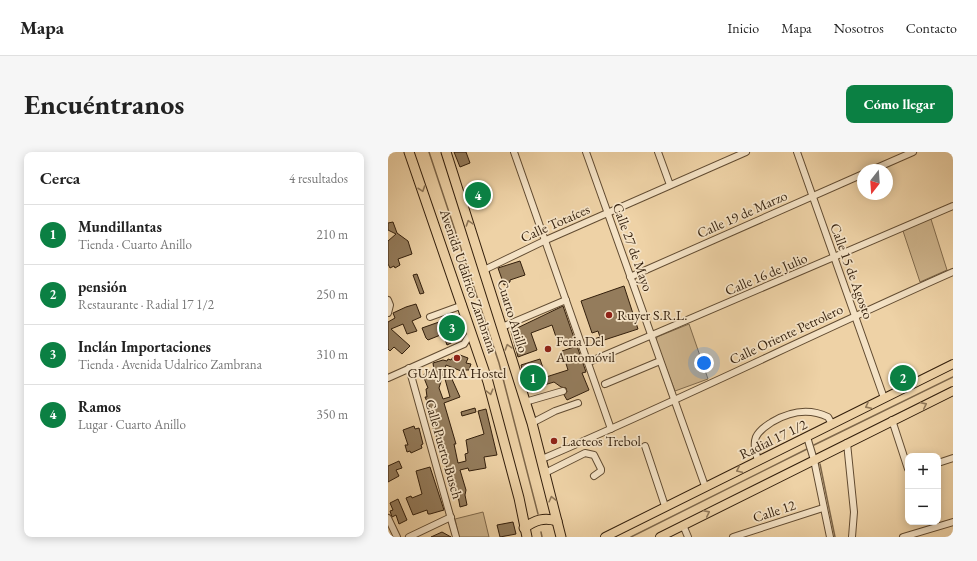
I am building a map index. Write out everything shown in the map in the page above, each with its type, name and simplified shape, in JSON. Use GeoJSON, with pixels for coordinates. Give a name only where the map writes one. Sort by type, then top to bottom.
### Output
{"type":"FeatureCollection","features":[{"type":"Feature","properties":{"kind":"highway","name":"Avenida Udalrico Zambrana"},"geometry":{"type":"LineString","coordinates":[[410,152],[476,347],[510,463],[527,537]]}},
{"type":"Feature","properties":{"kind":"highway","name":"Cuarto Anillo"},"geometry":{"type":"LineString","coordinates":[[446,152],[532,423],[542,459],[553,520],[561,537]]}},
{"type":"Feature","properties":{"kind":"highway"},"geometry":{"type":"LineString","coordinates":[[524,528],[533,522],[553,520]]}},
{"type":"Feature","properties":{"kind":"main road","name":"Radial 17 1/2"},"geometry":{"type":"LineString","coordinates":[[605,537],[953,364]]}},
{"type":"Feature","properties":{"kind":"main road"},"geometry":{"type":"LineString","coordinates":[[660,537],[892,420],[953,391]]}},
{"type":"Feature","properties":{"kind":"street"},"geometry":{"type":"LineString","coordinates":[[514,152],[589,362],[611,429]]}},
{"type":"Feature","properties":{"kind":"street","name":"Calle 27 de Mayo"},"geometry":{"type":"LineString","coordinates":[[586,152],[705,486]]}},
{"type":"Feature","properties":{"kind":"street"},"geometry":{"type":"LineString","coordinates":[[658,152],[670,185]]}},
{"type":"Feature","properties":{"kind":"street","name":"Calle Totaíces"},"geometry":{"type":"LineString","coordinates":[[484,270],[546,240],[670,185],[731,155],[746,152]]}},
{"type":"Feature","properties":{"kind":"street","name":"Calle 15 de Agosto"},"geometry":{"type":"LineString","coordinates":[[797,152],[884,398]]}},
{"type":"Feature","properties":{"kind":"street"},"geometry":{"type":"LineString","coordinates":[[886,164],[913,152]]}},
{"type":"Feature","properties":{"kind":"street","name":"Calle 19 de Marzo"},"geometry":{"type":"LineString","coordinates":[[630,277],[857,177]]}},
{"type":"Feature","properties":{"kind":"street","name":"Calle 16 de Julio"},"geometry":{"type":"LineString","coordinates":[[589,362],[953,206]]}},
{"type":"Feature","properties":{"kind":"street","name":"Calle Oriente Petrolero"},"geometry":{"type":"LineString","coordinates":[[542,459],[611,429],[855,315],[953,272]]}},
{"type":"Feature","properties":{"kind":"street"},"geometry":{"type":"LineString","coordinates":[[388,300],[390,305],[388,313]]}},
{"type":"Feature","properties":{"kind":"street"},"geometry":{"type":"LineString","coordinates":[[502,327],[566,300]]}},
{"type":"Feature","properties":{"kind":"street"},"geometry":{"type":"LineString","coordinates":[[430,317],[462,305]]}},
{"type":"Feature","properties":{"kind":"street"},"geometry":{"type":"LineString","coordinates":[[388,378],[464,344],[469,338],[471,331]]}},
{"type":"Feature","properties":{"kind":"street"},"geometry":{"type":"LineString","coordinates":[[464,344],[476,347]]}},
{"type":"Feature","properties":{"kind":"street"},"geometry":{"type":"LineString","coordinates":[[605,384],[660,361]]}},
{"type":"Feature","properties":{"kind":"street","name":"Calle Puerto Busch"},"geometry":{"type":"LineString","coordinates":[[409,368],[456,537]]}},
{"type":"Feature","properties":{"kind":"street"},"geometry":{"type":"LineString","coordinates":[[525,402],[563,391]]}},
{"type":"Feature","properties":{"kind":"street"},"geometry":{"type":"LineString","coordinates":[[532,423],[555,411],[578,403]]}},
{"type":"Feature","properties":{"kind":"street"},"geometry":{"type":"LineString","coordinates":[[758,461],[754,447],[756,437],[761,429],[781,417],[796,412],[806,412],[824,415],[828,417],[832,424]]}},
{"type":"Feature","properties":{"kind":"street"},"geometry":{"type":"LineString","coordinates":[[892,420],[905,460]]}},
{"type":"Feature","properties":{"kind":"street"},"geometry":{"type":"LineString","coordinates":[[807,437],[814,460],[830,537]]}},
{"type":"Feature","properties":{"kind":"street"},"geometry":{"type":"LineString","coordinates":[[847,443],[854,512],[852,537]]}},
{"type":"Feature","properties":{"kind":"street"},"geometry":{"type":"LineString","coordinates":[[645,446],[665,506]]}},
{"type":"Feature","properties":{"kind":"street"},"geometry":{"type":"LineString","coordinates":[[545,473],[585,453],[594,455],[601,469],[601,471],[594,476]]}},
{"type":"Feature","properties":{"kind":"street"},"geometry":{"type":"LineString","coordinates":[[941,462],[953,458]]}},
{"type":"Feature","properties":{"kind":"street","name":"Calle 12"},"geometry":{"type":"LineString","coordinates":[[733,537],[823,508]]}},
{"type":"Feature","properties":{"kind":"street"},"geometry":{"type":"LineString","coordinates":[[409,537],[451,517]]}},
{"type":"Feature","properties":{"kind":"street"},"geometry":{"type":"LineString","coordinates":[[388,518],[397,537]]}},
{"type":"Feature","properties":{"kind":"street"},"geometry":{"type":"LineString","coordinates":[[904,537],[953,522]]}},
{"type":"Feature","properties":{"kind":"street"},"geometry":{"type":"LineString","coordinates":[[683,525],[688,537]]}},
{"type":"Feature","properties":{"kind":"street"},"geometry":{"type":"LineString","coordinates":[[926,525],[927,530]]}},
{"type":"Feature","properties":{"kind":"shaded area"},"geometry":{"type":"Polygon","coordinates":[[[930,216],[947,270],[920,282],[902,228],[930,216]]]}},
{"type":"Feature","properties":{"kind":"shaded area"},"geometry":{"type":"Polygon","coordinates":[[[689,324],[708,379],[675,391],[656,341],[657,337],[689,324]]]}},
{"type":"Feature","properties":{"kind":"shaded area"},"geometry":{"type":"Polygon","coordinates":[[[483,512],[489,537],[459,537],[455,519],[483,512]]]}},
{"type":"Feature","properties":{"kind":"building"},"geometry":{"type":"Polygon","coordinates":[[[454,152],[466,152],[470,163],[460,167],[454,152]]]}},
{"type":"Feature","properties":{"kind":"building"},"geometry":{"type":"Polygon","coordinates":[[[484,190],[486,195],[472,201],[470,196],[484,190]]]}},
{"type":"Feature","properties":{"kind":"building"},"geometry":{"type":"Polygon","coordinates":[[[393,222],[397,233],[408,241],[412,254],[398,259],[400,265],[395,268],[394,266],[390,268],[388,264],[388,241],[396,234],[388,230],[388,223],[393,222]]]}},
{"type":"Feature","properties":{"kind":"building"},"geometry":{"type":"Polygon","coordinates":[[[520,261],[525,275],[510,280],[510,282],[504,285],[498,268],[520,261]]]}},
{"type":"Feature","properties":{"kind":"building"},"geometry":{"type":"Polygon","coordinates":[[[417,274],[424,293],[420,294],[413,275],[417,274]]]}},
{"type":"Feature","properties":{"kind":"building","name":"Ruyer S.R.L."},"geometry":{"type":"Polygon","coordinates":[[[624,286],[638,329],[595,343],[594,339],[600,337],[598,331],[592,333],[581,301],[624,286]]]}},
{"type":"Feature","properties":{"kind":"building"},"geometry":{"type":"Polygon","coordinates":[[[416,304],[421,317],[412,321],[417,331],[407,334],[403,324],[391,329],[410,346],[402,354],[394,347],[390,351],[388,349],[388,322],[395,318],[393,313],[416,304]]]}},
{"type":"Feature","properties":{"kind":"building"},"geometry":{"type":"Polygon","coordinates":[[[563,306],[574,338],[558,343],[552,325],[531,333],[537,350],[518,357],[511,331],[563,306]]]}},
{"type":"Feature","properties":{"kind":"building"},"geometry":{"type":"Polygon","coordinates":[[[459,315],[465,333],[463,337],[447,345],[443,334],[428,340],[426,338],[422,328],[459,315]]]}},
{"type":"Feature","properties":{"kind":"building"},"geometry":{"type":"Polygon","coordinates":[[[577,346],[586,372],[582,373],[589,390],[567,400],[564,395],[567,392],[566,388],[561,387],[554,382],[528,390],[521,365],[540,359],[546,377],[568,370],[562,351],[577,346]]]}},
{"type":"Feature","properties":{"kind":"building"},"geometry":{"type":"Polygon","coordinates":[[[460,355],[468,358],[466,363],[471,364],[469,370],[461,371],[446,365],[439,388],[443,399],[450,397],[445,379],[451,377],[460,397],[444,403],[456,444],[454,444],[458,463],[466,461],[465,454],[468,453],[466,440],[484,434],[478,411],[486,409],[497,455],[484,457],[486,468],[469,471],[468,468],[460,470],[466,490],[465,495],[467,505],[460,507],[458,496],[455,497],[445,462],[443,444],[441,445],[440,441],[438,441],[430,420],[434,418],[425,397],[427,397],[426,389],[428,388],[424,374],[434,370],[433,363],[443,360],[447,361],[448,359],[451,360],[453,357],[456,358],[460,355]]]}},
{"type":"Feature","properties":{"kind":"building"},"geometry":{"type":"Polygon","coordinates":[[[475,408],[476,412],[462,416],[461,412],[475,408]]]}},
{"type":"Feature","properties":{"kind":"building"},"geometry":{"type":"Polygon","coordinates":[[[414,426],[415,429],[419,428],[423,444],[421,445],[422,448],[411,453],[410,451],[407,452],[405,445],[408,445],[403,430],[414,426]]]}},
{"type":"Feature","properties":{"kind":"building"},"geometry":{"type":"Polygon","coordinates":[[[399,461],[402,468],[396,470],[399,476],[388,482],[388,466],[399,461]]]}},
{"type":"Feature","properties":{"kind":"building"},"geometry":{"type":"Polygon","coordinates":[[[430,467],[444,510],[428,514],[427,510],[413,515],[406,498],[411,496],[412,498],[422,494],[416,471],[430,467]]]}},
{"type":"Feature","properties":{"kind":"building"},"geometry":{"type":"Polygon","coordinates":[[[398,499],[407,520],[399,524],[396,515],[392,517],[390,511],[393,510],[390,503],[398,499]]]}},
{"type":"Feature","properties":{"kind":"building"},"geometry":{"type":"Polygon","coordinates":[[[513,522],[516,534],[500,537],[497,525],[513,522]]]}},
{"type":"Feature","properties":{"kind":"building"},"geometry":{"type":"Polygon","coordinates":[[[442,532],[451,537],[431,537],[442,532]]]}},
{"type":"Feature","properties":{"kind":"waterway"},"geometry":{"type":"LineString","coordinates":[[429,152],[499,363],[538,514]]}},
{"type":"Feature","properties":{"kind":"waterway"},"geometry":{"type":"LineString","coordinates":[[814,445],[953,377]]}},
{"type":"Feature","properties":{"kind":"waterway"},"geometry":{"type":"LineString","coordinates":[[631,537],[807,449]]}},
{"type":"Feature","properties":{"kind":"waterway"},"geometry":{"type":"LineString","coordinates":[[820,464],[835,537]]}},
{"type":"Feature","properties":{"kind":"waterway"},"geometry":{"type":"LineString","coordinates":[[541,532],[542,537]]}},
{"type":"Feature","properties":{"kind":"place","name":"Ramos"},"geometry":{"type":"Point","coordinates":[478,195]}},
{"type":"Feature","properties":{"kind":"place","name":"Ruyer S.R.L."},"geometry":{"type":"Point","coordinates":[609,315]}},
{"type":"Feature","properties":{"kind":"place","name":"Inclán Importaciones"},"geometry":{"type":"Point","coordinates":[452,328]}},
{"type":"Feature","properties":{"kind":"place","name":"Feria Del Automóvil"},"geometry":{"type":"Point","coordinates":[548,349]}},
{"type":"Feature","properties":{"kind":"place","name":"GUAJIRA Hostel"},"geometry":{"type":"Point","coordinates":[457,358]}},
{"type":"Feature","properties":{"kind":"place","name":"Mundillantas"},"geometry":{"type":"Point","coordinates":[533,378]}},
{"type":"Feature","properties":{"kind":"place","name":"pensión"},"geometry":{"type":"Point","coordinates":[903,378]}},
{"type":"Feature","properties":{"kind":"place","name":"Lacteos Trebol"},"geometry":{"type":"Point","coordinates":[554,441]}}]}
